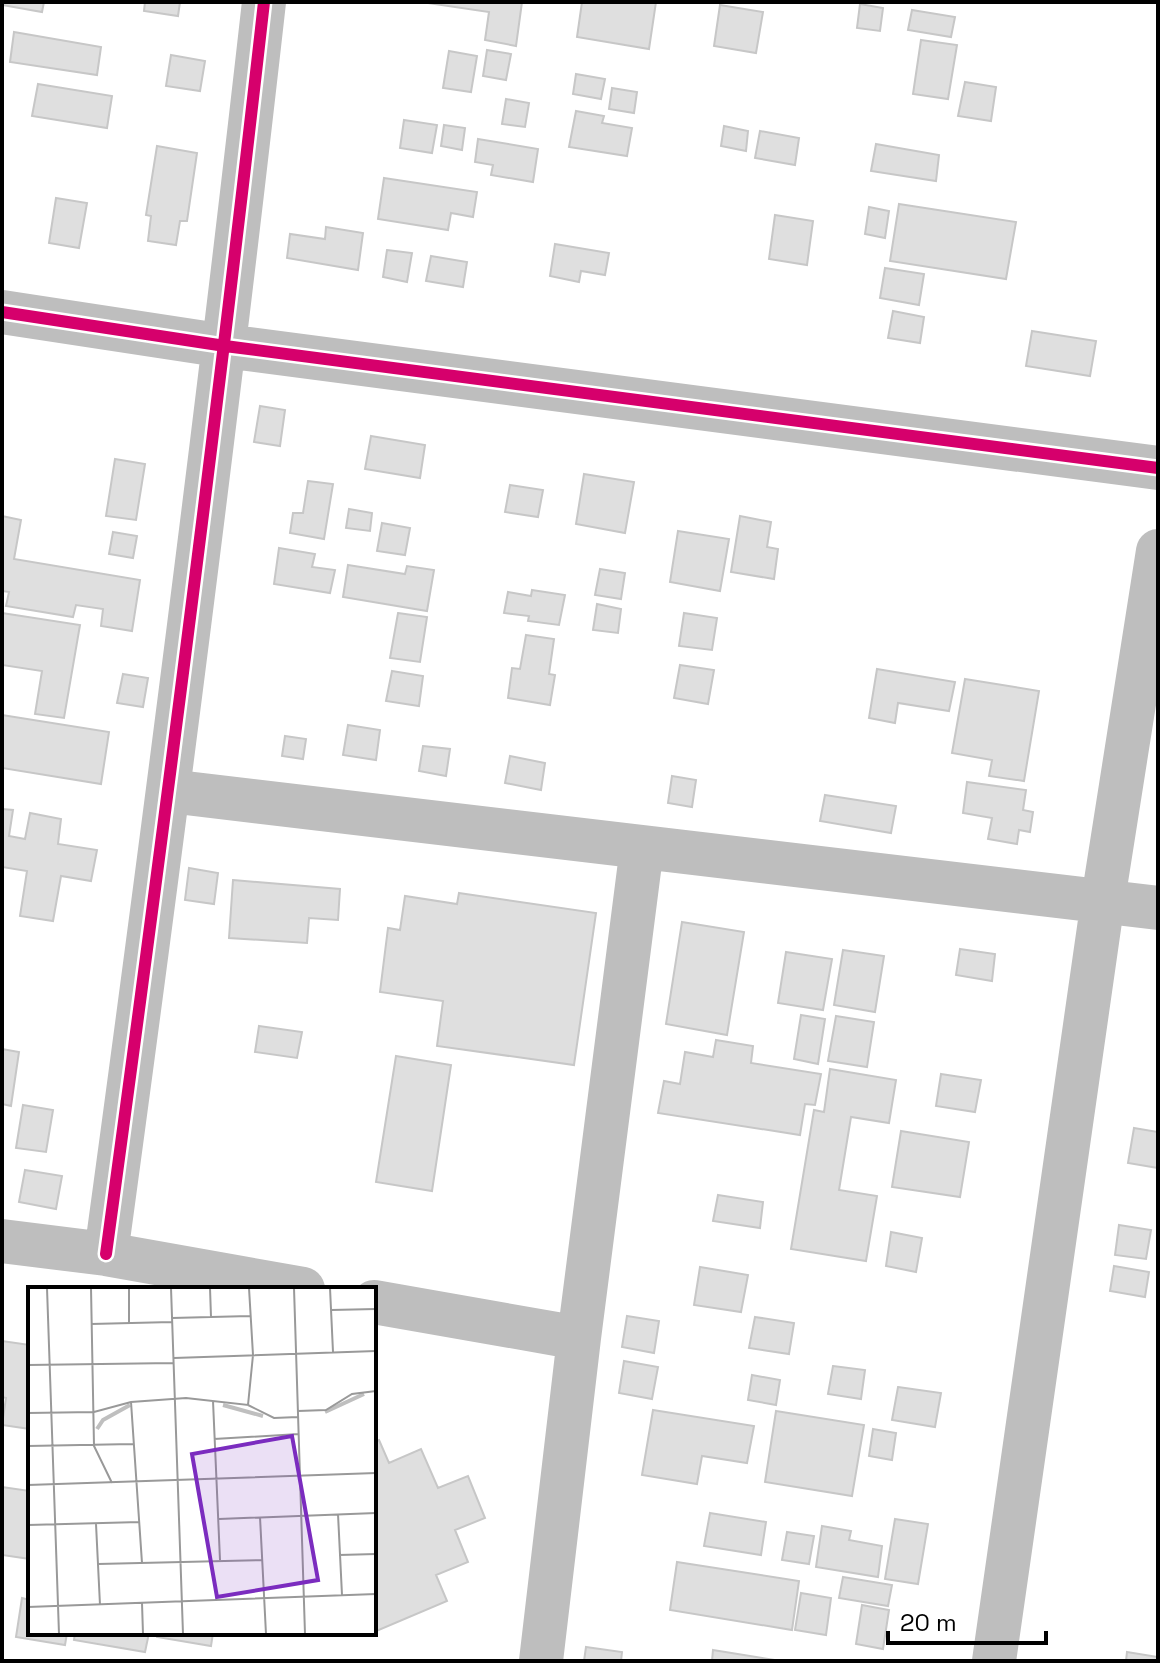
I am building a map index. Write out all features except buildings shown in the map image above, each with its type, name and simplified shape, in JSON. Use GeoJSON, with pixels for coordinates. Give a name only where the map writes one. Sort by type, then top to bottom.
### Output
{"type":"FeatureCollection","features":[{"type":"Feature","properties":{"kind":"street"},"geometry":{"type":"LineString","coordinates":[[106,1254],[169,791],[225,346],[264,2]]}},
{"type":"Feature","properties":{"kind":"street"},"geometry":{"type":"LineString","coordinates":[[2,312],[225,346],[1158,468]]}},
{"type":"Feature","properties":{"kind":"street"},"geometry":{"type":"LineString","coordinates":[[994,1661],[1103,900],[1158,551]]}},
{"type":"Feature","properties":{"kind":"street"},"geometry":{"type":"LineString","coordinates":[[169,791],[1158,908]]}},
{"type":"Feature","properties":{"kind":"street"},"geometry":{"type":"LineString","coordinates":[[541,1661],[642,847]]}},
{"type":"Feature","properties":{"kind":"street"},"geometry":{"type":"LineString","coordinates":[[2,1241],[106,1254],[292,1287]]}},
{"type":"Feature","properties":{"kind":"street"},"geometry":{"type":"LineString","coordinates":[[376,1302],[579,1338]]}},
{"type":"Feature","properties":{"kind":"cycle path"},"geometry":{"type":"LineString","coordinates":[[106,1254],[189,628],[264,2]]}},
{"type":"Feature","properties":{"kind":"cycle path"},"geometry":{"type":"LineString","coordinates":[[2,312],[225,346],[1158,468]]}}]}
